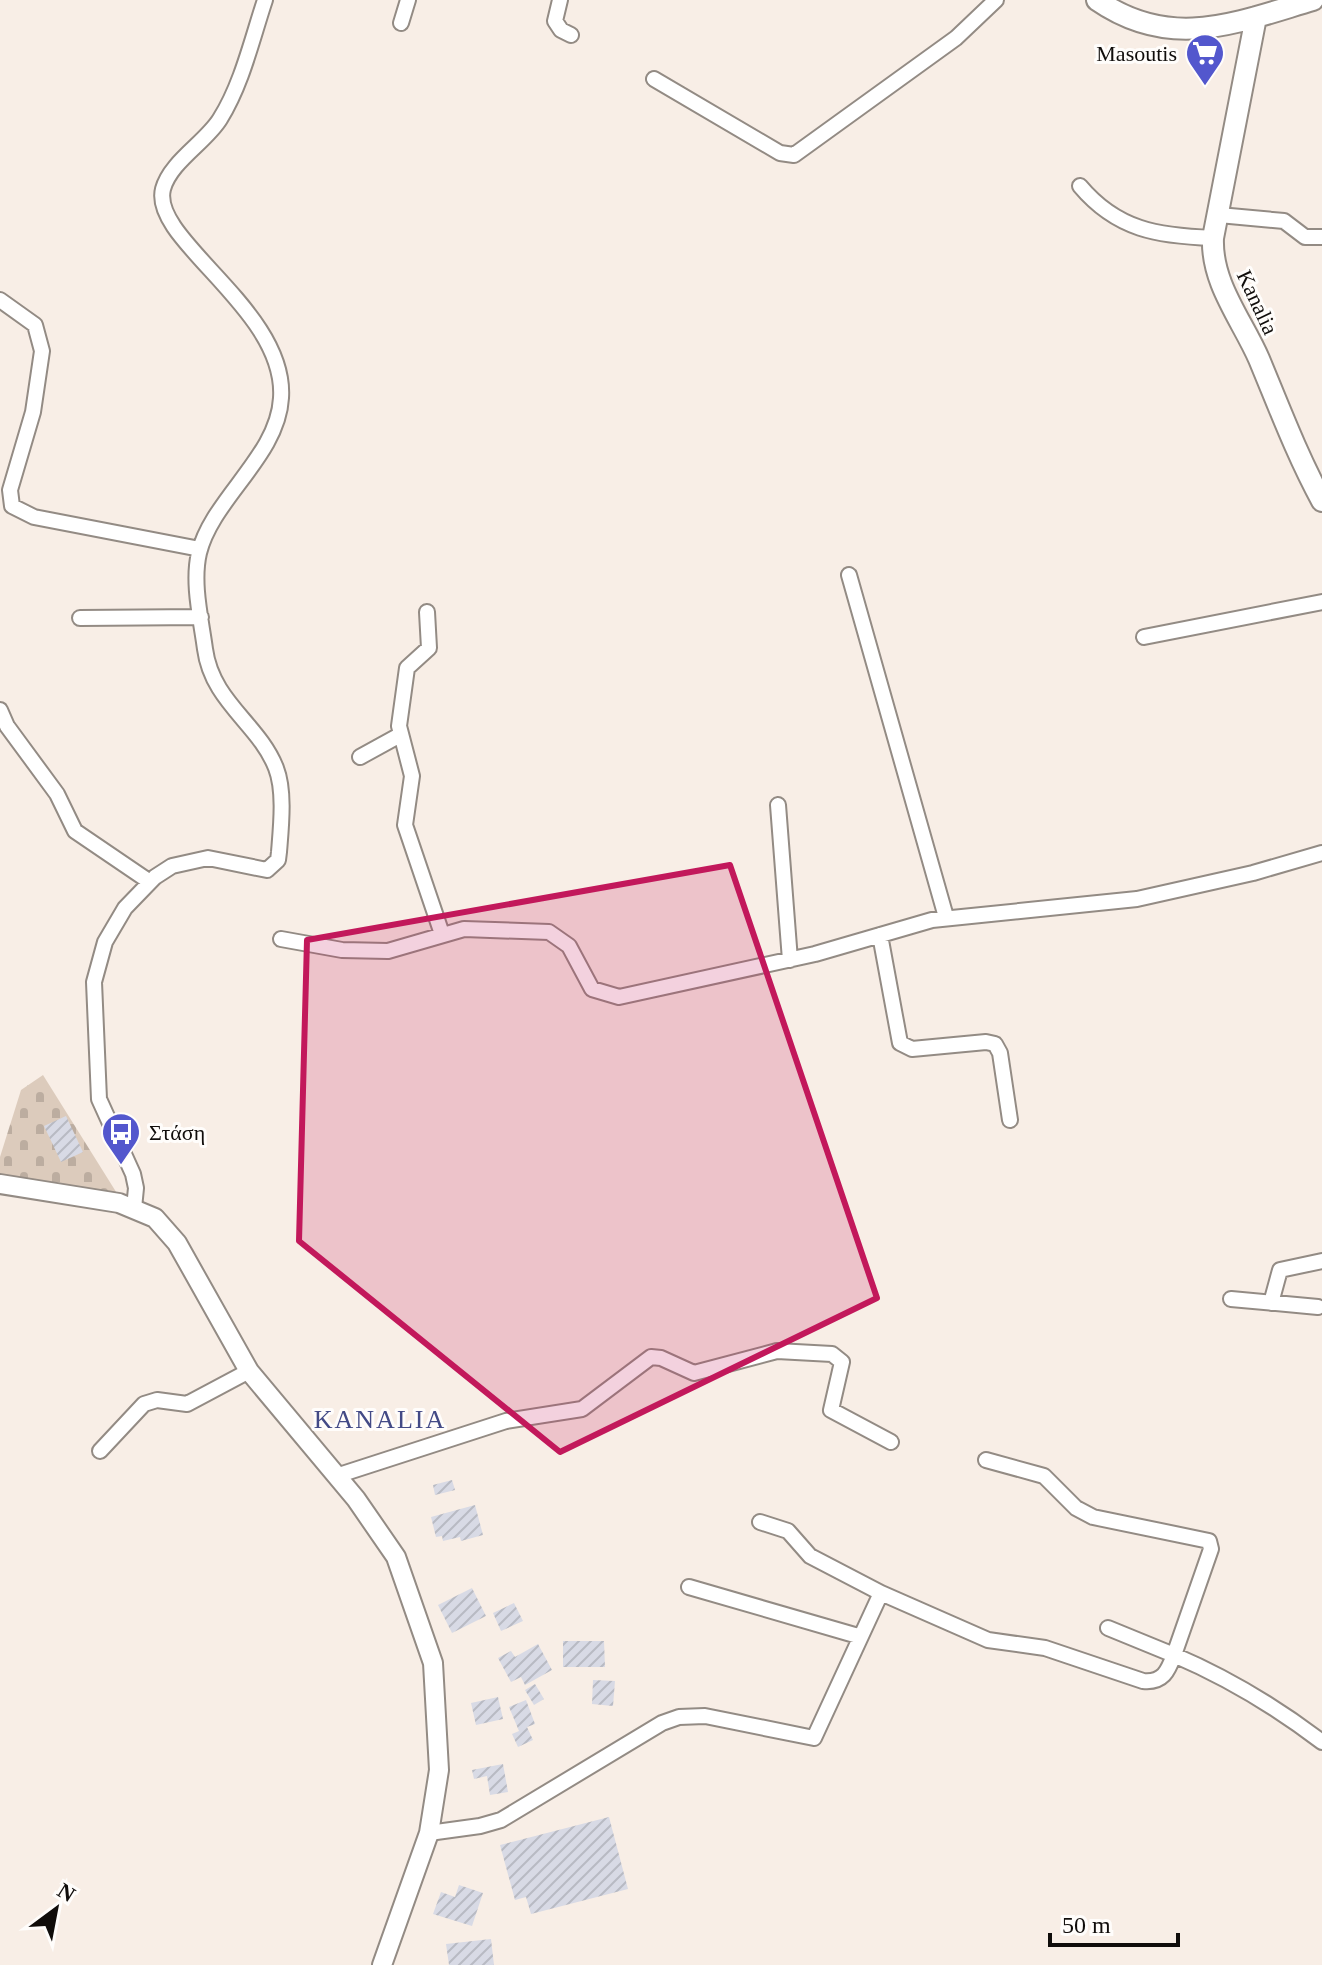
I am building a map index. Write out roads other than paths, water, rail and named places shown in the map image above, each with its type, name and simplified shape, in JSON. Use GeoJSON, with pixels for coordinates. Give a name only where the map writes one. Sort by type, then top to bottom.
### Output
{"type":"FeatureCollection","features":[{"type":"Feature","properties":{"kind":"main road"},"geometry":{"type":"LineString","coordinates":[[1097,0],[1137,22],[1169,30],[1196,30],[1313,0]]}},
{"type":"Feature","properties":{"kind":"main road","name":"Kanalia"},"geometry":{"type":"LineString","coordinates":[[1256,17],[1213,238],[1223,287],[1257,356],[1288,435],[1322,501]]}},
{"type":"Feature","properties":{"kind":"street"},"geometry":{"type":"LineString","coordinates":[[134,1208],[133,1174],[99,1099],[94,982],[97,961],[112,925],[150,882],[172,866],[208,858],[267,870],[278,860],[279,852],[277,770],[265,747],[233,711],[214,677],[206,653],[197,570],[200,549],[268,438],[278,415],[282,380],[280,366],[251,314],[175,230],[165,214],[163,188],[219,121],[265,0]]}},
{"type":"Feature","properties":{"kind":"street"},"geometry":{"type":"LineString","coordinates":[[401,23],[408,0]]}},
{"type":"Feature","properties":{"kind":"street"},"geometry":{"type":"LineString","coordinates":[[560,0],[555,21],[561,30],[571,35]]}},
{"type":"Feature","properties":{"kind":"street"},"geometry":{"type":"LineString","coordinates":[[654,79],[780,153],[794,155],[956,38],[996,0]]}},
{"type":"Feature","properties":{"kind":"street"},"geometry":{"type":"LineString","coordinates":[[1080,186],[1105,213],[1130,225],[1171,235],[1213,238]]}},
{"type":"Feature","properties":{"kind":"street"},"geometry":{"type":"LineString","coordinates":[[1219,215],[1279,219],[1292,224],[1305,237],[1322,237]]}},
{"type":"Feature","properties":{"kind":"street"},"geometry":{"type":"LineString","coordinates":[[0,300],[35,325],[42,351],[33,412],[9,495],[12,506],[34,517],[200,549]]}},
{"type":"Feature","properties":{"kind":"street"},"geometry":{"type":"LineString","coordinates":[[849,575],[946,917]]}},
{"type":"Feature","properties":{"kind":"street"},"geometry":{"type":"LineString","coordinates":[[1144,637],[1322,602]]}},
{"type":"Feature","properties":{"kind":"street"},"geometry":{"type":"LineString","coordinates":[[427,612],[430,646],[406,671],[400,735],[412,776],[405,825],[442,934]]}},
{"type":"Feature","properties":{"kind":"street"},"geometry":{"type":"LineString","coordinates":[[80,618],[201,617]]}},
{"type":"Feature","properties":{"kind":"street"},"geometry":{"type":"LineString","coordinates":[[0,710],[7,726],[57,794],[75,831],[150,882]]}},
{"type":"Feature","properties":{"kind":"street"},"geometry":{"type":"LineString","coordinates":[[360,757],[400,735]]}},
{"type":"Feature","properties":{"kind":"street"},"geometry":{"type":"LineString","coordinates":[[778,805],[790,960]]}},
{"type":"Feature","properties":{"kind":"street"},"geometry":{"type":"LineString","coordinates":[[281,939],[342,950],[388,951],[442,934],[472,929],[549,932],[569,946],[592,989],[619,997],[738,968],[790,960],[946,917],[1137,899],[1253,873],[1322,853]]}},
{"type":"Feature","properties":{"kind":"street"},"geometry":{"type":"LineString","coordinates":[[880,935],[900,1043],[912,1049],[986,1042],[995,1044],[1000,1053],[1010,1120]]}},
{"type":"Feature","properties":{"kind":"street"},"geometry":{"type":"LineString","coordinates":[[0,1184],[70,1193],[134,1208],[155,1218],[170,1233],[249,1371],[336,1476],[396,1557],[433,1663],[440,1737],[436,1804],[429,1833],[382,1965]]}},
{"type":"Feature","properties":{"kind":"street"},"geometry":{"type":"LineString","coordinates":[[1271,1303],[1280,1270],[1322,1261]]}},
{"type":"Feature","properties":{"kind":"street"},"geometry":{"type":"LineString","coordinates":[[1231,1299],[1318,1307]]}},
{"type":"Feature","properties":{"kind":"street"},"geometry":{"type":"LineString","coordinates":[[336,1476],[506,1421],[582,1409],[651,1357],[661,1358],[685,1372],[694,1373],[777,1351],[837,1355],[841,1367],[831,1410],[891,1442]]}},
{"type":"Feature","properties":{"kind":"street"},"geometry":{"type":"LineString","coordinates":[[100,1451],[148,1401],[187,1404],[249,1371]]}},
{"type":"Feature","properties":{"kind":"street"},"geometry":{"type":"LineString","coordinates":[[760,1522],[788,1531],[810,1556],[881,1593],[988,1640],[1045,1648],[1143,1681],[1155,1682],[1164,1676],[1211,1549],[1209,1541],[1093,1517],[1076,1508],[1044,1476],[986,1460]]}},
{"type":"Feature","properties":{"kind":"street"},"geometry":{"type":"LineString","coordinates":[[689,1587],[858,1636]]}},
{"type":"Feature","properties":{"kind":"street"},"geometry":{"type":"LineString","coordinates":[[429,1833],[480,1826],[522,1810],[618,1749],[679,1717],[705,1716],[814,1738],[820,1732],[858,1636],[881,1593]]}},
{"type":"Feature","properties":{"kind":"street"},"geometry":{"type":"LineString","coordinates":[[1108,1628],[1213,1672],[1280,1710],[1322,1742]]}},
{"type":"Feature","properties":{"kind":"place","name":"Masoutis"},"geometry":{"type":"Point","coordinates":[1205,87]}},
{"type":"Feature","properties":{"kind":"place","name":"Στάση"},"geometry":{"type":"Point","coordinates":[121,1166]}},
{"type":"Feature","properties":{"kind":"district","name":"KANALIA"},"geometry":{"type":"Point","coordinates":[380,1419]}}]}
